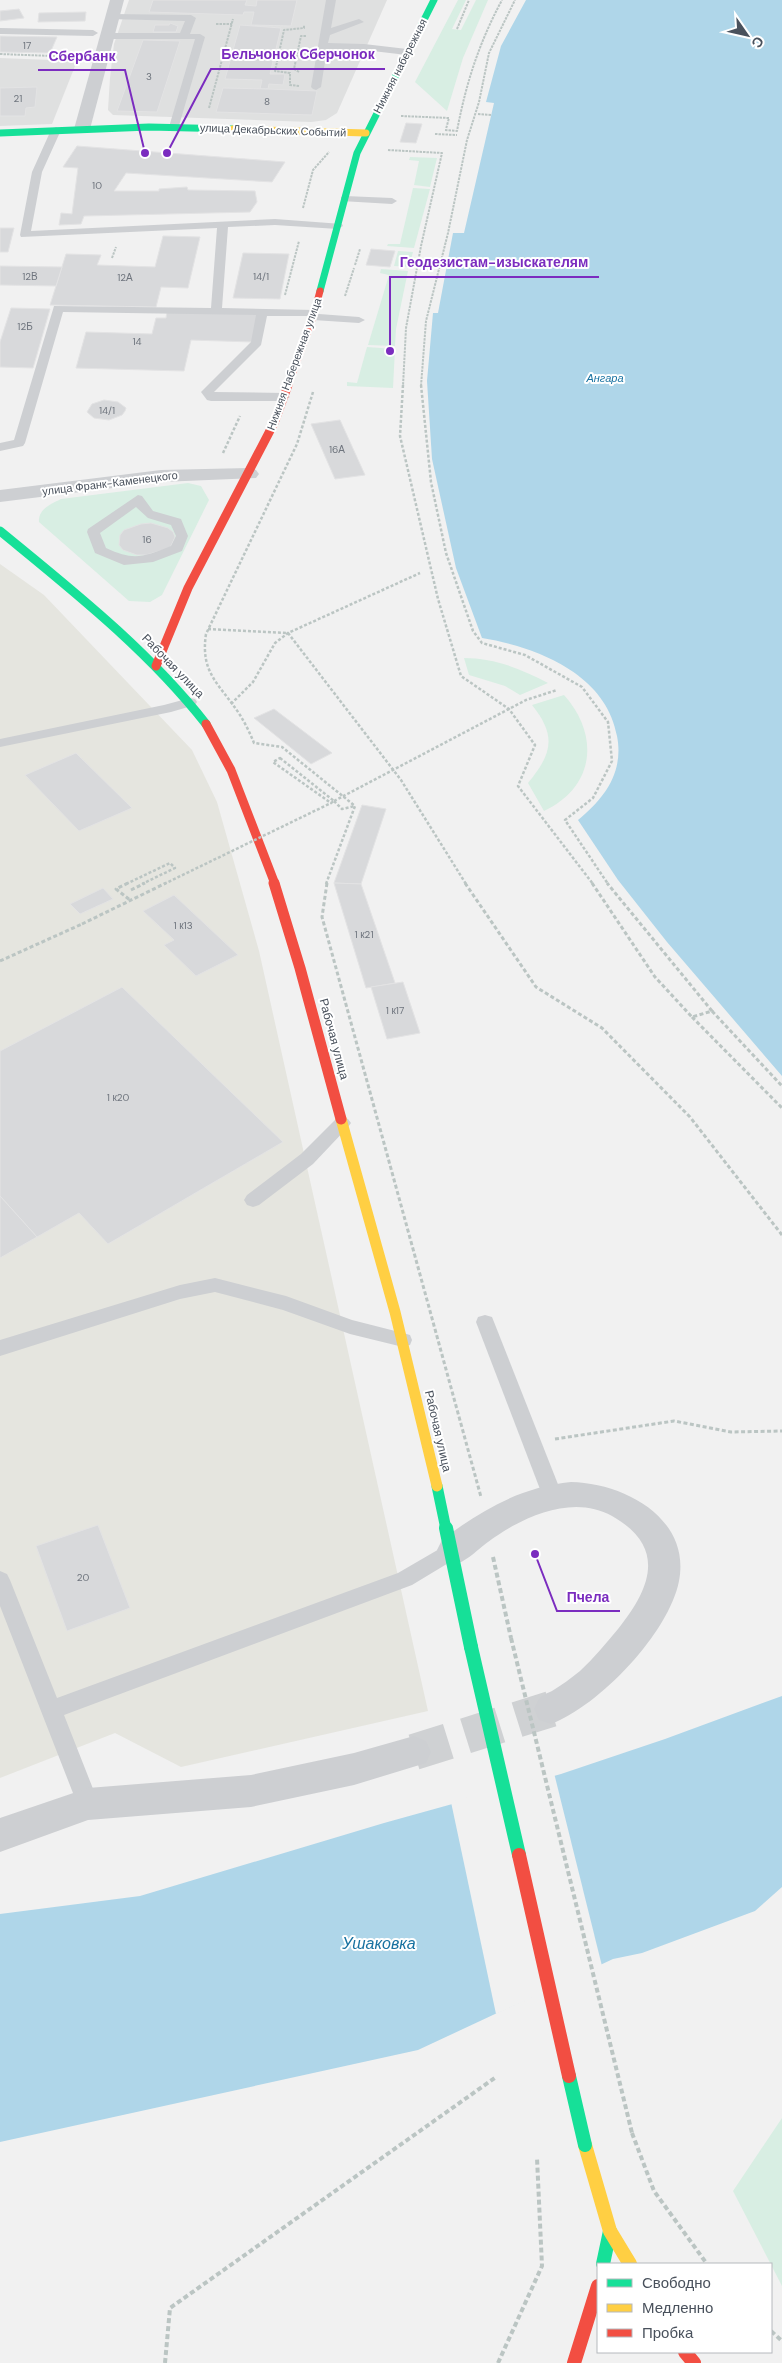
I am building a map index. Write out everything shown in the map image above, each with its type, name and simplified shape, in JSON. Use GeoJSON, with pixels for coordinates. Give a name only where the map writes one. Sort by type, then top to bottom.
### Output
{"type":"FeatureCollection","features":[{"type":"Feature","properties":{"kind":"main road","name":"Нижняя набережная"},"geometry":{"type":"LineString","coordinates":[[366,133],[434,0]]}},
{"type":"Feature","properties":{"kind":"main road","name":"улица Декабрьских Событий"},"geometry":{"type":"LineString","coordinates":[[0,133],[174,127],[366,133]]}},
{"type":"Feature","properties":{"kind":"main road","name":"Нижняя Набережная улица"},"geometry":{"type":"LineString","coordinates":[[156,666],[188,588],[274,423],[314,315],[357,153],[366,133]]}},
{"type":"Feature","properties":{"kind":"main road","name":"Рабочая улица"},"geometry":{"type":"LineString","coordinates":[[0,531],[110,622],[190,702],[207,724],[228,760],[263,848],[312,1006],[342,1123],[403,1340],[453,1550],[470,1647],[585,2146],[610,2231]]}},
{"type":"Feature","properties":{"kind":"main road"},"geometry":{"type":"LineString","coordinates":[[603,2263],[610,2231]]}},
{"type":"Feature","properties":{"kind":"main road"},"geometry":{"type":"LineString","coordinates":[[610,2231],[629,2263]]}},
{"type":"Feature","properties":{"kind":"main road"},"geometry":{"type":"LineString","coordinates":[[574,2363],[597,2289]]}},
{"type":"Feature","properties":{"kind":"main road"},"geometry":{"type":"LineString","coordinates":[[686,2353],[694,2363]]}},
{"type":"Feature","properties":{"kind":"street"},"geometry":{"type":"LineString","coordinates":[[82,129],[106,29],[117,0]]}},
{"type":"Feature","properties":{"kind":"street","name":"улица Франк-Каменецкого"},"geometry":{"type":"LineString","coordinates":[[0,496],[133,479],[183,475],[249,474]]}},
{"type":"Feature","properties":{"kind":"street"},"geometry":{"type":"LineString","coordinates":[[453,1550],[486,1524],[513,1509],[553,1497],[587,1495],[604,1498],[642,1518],[656,1536],[664,1554],[664,1574],[659,1593],[650,1610],[614,1659],[566,1702],[551,1709]]}},
{"type":"Feature","properties":{"kind":"street"},"geometry":{"type":"LineString","coordinates":[[0,1835],[88,1804],[251,1791],[354,1768],[414,1752]]}},
{"type":"Feature","properties":{"kind":"lane"},"geometry":{"type":"LineString","coordinates":[[316,87],[331,0]]}},
{"type":"Feature","properties":{"kind":"lane"},"geometry":{"type":"LineString","coordinates":[[106,29],[191,18],[184,36]]}},
{"type":"Feature","properties":{"kind":"lane"},"geometry":{"type":"LineString","coordinates":[[325,33],[359,22]]}},
{"type":"Feature","properties":{"kind":"lane"},"geometry":{"type":"LineString","coordinates":[[0,31],[140,28]]}},
{"type":"Feature","properties":{"kind":"lane"},"geometry":{"type":"LineString","coordinates":[[106,29],[200,37],[174,127]]}},
{"type":"Feature","properties":{"kind":"lane"},"geometry":{"type":"LineString","coordinates":[[322,46],[364,47],[407,52]]}},
{"type":"Feature","properties":{"kind":"lane"},"geometry":{"type":"LineString","coordinates":[[56,130],[37,172],[25,235],[275,222],[338,226]]}},
{"type":"Feature","properties":{"kind":"lane"},"geometry":{"type":"LineString","coordinates":[[345,199],[392,201]]}},
{"type":"Feature","properties":{"kind":"lane"},"geometry":{"type":"LineString","coordinates":[[216,310],[223,224]]}},
{"type":"Feature","properties":{"kind":"lane"},"geometry":{"type":"LineString","coordinates":[[0,447],[19,443],[58,308],[216,310],[314,315],[358,320]]}},
{"type":"Feature","properties":{"kind":"lane"},"geometry":{"type":"LineString","coordinates":[[262,312],[257,343],[207,392],[211,397],[284,397]]}},
{"type":"Feature","properties":{"kind":"lane"},"geometry":{"type":"LineString","coordinates":[[133,479],[143,510],[151,515],[176,522],[182,536],[176,548],[152,558],[124,561],[100,550],[93,532],[138,499]]}},
{"type":"Feature","properties":{"kind":"lane"},"geometry":{"type":"LineString","coordinates":[[0,743],[166,709],[190,702]]}},
{"type":"Feature","properties":{"kind":"lane"},"geometry":{"type":"LineString","coordinates":[[253,1200],[307,1159],[342,1123]]}},
{"type":"Feature","properties":{"kind":"lane"},"geometry":{"type":"LineString","coordinates":[[0,1348],[180,1292],[215,1285],[286,1303],[350,1327],[403,1340]]}},
{"type":"Feature","properties":{"kind":"lane"},"geometry":{"type":"LineString","coordinates":[[485,1322],[553,1497]]}},
{"type":"Feature","properties":{"kind":"lane"},"geometry":{"type":"LineString","coordinates":[[50,1710],[405,1580],[453,1550]]}},
{"type":"Feature","properties":{"kind":"lane"},"geometry":{"type":"LineString","coordinates":[[0,1580],[88,1804]]}},
{"type":"Feature","properties":{"kind":"path"},"geometry":{"type":"LineString","coordinates":[[456,29],[470,0]]}},
{"type":"Feature","properties":{"kind":"path"},"geometry":{"type":"LineString","coordinates":[[402,116],[449,118],[446,130],[457,131],[462,105],[483,36],[502,0]]}},
{"type":"Feature","properties":{"kind":"path"},"geometry":{"type":"LineString","coordinates":[[515,0],[512,1],[489,53],[426,321],[421,383],[433,491],[446,552],[473,631],[482,643],[525,655],[582,687],[608,722],[612,761],[593,798],[565,820],[600,875],[712,1011],[782,1086]]}},
{"type":"Feature","properties":{"kind":"path"},"geometry":{"type":"LineString","coordinates":[[208,111],[233,19]]}},
{"type":"Feature","properties":{"kind":"path"},"geometry":{"type":"LineString","coordinates":[[216,24],[232,24]]}},
{"type":"Feature","properties":{"kind":"path"},"geometry":{"type":"LineString","coordinates":[[0,54],[85,57]]}},
{"type":"Feature","properties":{"kind":"path"},"geometry":{"type":"LineString","coordinates":[[478,114],[491,115]]}},
{"type":"Feature","properties":{"kind":"path"},"geometry":{"type":"LineString","coordinates":[[435,134],[457,135]]}},
{"type":"Feature","properties":{"kind":"path"},"geometry":{"type":"LineString","coordinates":[[388,150],[442,153],[421,246],[406,328],[400,436],[438,598],[461,676],[509,709],[535,745],[518,786],[591,881],[655,977],[782,1108]]}},
{"type":"Feature","properties":{"kind":"path"},"geometry":{"type":"LineString","coordinates":[[338,319],[360,249]]}},
{"type":"Feature","properties":{"kind":"path"},"geometry":{"type":"LineString","coordinates":[[315,387],[297,444],[208,629],[202,648],[204,662],[215,685],[240,715],[254,743],[282,747],[355,806]]}},
{"type":"Feature","properties":{"kind":"path"},"geometry":{"type":"LineString","coordinates":[[231,704],[253,682],[275,643],[288,633],[420,573]]}},
{"type":"Feature","properties":{"kind":"path"},"geometry":{"type":"LineString","coordinates":[[208,629],[288,633],[393,770],[467,886],[536,987],[609,1034],[690,1117],[782,1235]]}},
{"type":"Feature","properties":{"kind":"path"},"geometry":{"type":"LineString","coordinates":[[0,961],[335,801],[526,700],[557,690]]}},
{"type":"Feature","properties":{"kind":"path"},"geometry":{"type":"LineString","coordinates":[[330,803],[273,762],[280,758],[328,794],[342,810],[355,806]]}},
{"type":"Feature","properties":{"kind":"path"},"geometry":{"type":"LineString","coordinates":[[355,806],[326,885],[322,917],[375,1116],[477,1476],[511,1638],[632,2133],[654,2191],[706,2263]]}},
{"type":"Feature","properties":{"kind":"path"},"geometry":{"type":"LineString","coordinates":[[130,900],[116,889],[170,863],[175,868],[131,890]]}},
{"type":"Feature","properties":{"kind":"path"},"geometry":{"type":"LineString","coordinates":[[692,1017],[712,1011]]}},
{"type":"Feature","properties":{"kind":"path"},"geometry":{"type":"LineString","coordinates":[[532,1442],[674,1421],[731,1432],[782,1431]]}},
{"type":"Feature","properties":{"kind":"path"},"geometry":{"type":"LineString","coordinates":[[165,2363],[170,2308],[496,2077]]}},
{"type":"Feature","properties":{"kind":"path"},"geometry":{"type":"LineString","coordinates":[[498,2363],[542,2266],[537,2158]]}},
{"type":"Feature","properties":{"kind":"path"},"geometry":{"type":"LineString","coordinates":[[772,2332],[782,2341]]}},
{"type":"Feature","properties":{"kind":"shaded area"},"geometry":{"type":"Polygon","coordinates":[[[129,0],[387,0],[337,113],[326,120],[311,122],[113,115],[108,110],[114,44],[129,0]]]}},
{"type":"Feature","properties":{"kind":"shaded area"},"geometry":{"type":"Polygon","coordinates":[[[0,58],[77,61],[52,124],[0,126],[0,58]]]}},
{"type":"Feature","properties":{"kind":"shaded area"},"geometry":{"type":"Polygon","coordinates":[[[0,564],[44,595],[192,750],[217,802],[259,951],[428,1711],[181,1767],[115,1733],[0,1778],[0,564]]]}},
{"type":"Feature","properties":{"kind":"green space"},"geometry":{"type":"Polygon","coordinates":[[[458,0],[466,0],[452,29],[461,30],[476,0],[488,0],[463,58],[447,111],[415,82],[458,0]]]}},
{"type":"Feature","properties":{"kind":"green space"},"geometry":{"type":"Polygon","coordinates":[[[410,157],[437,158],[430,187],[414,185],[419,161],[409,160],[410,157]]]}},
{"type":"Feature","properties":{"kind":"green space"},"geometry":{"type":"Polygon","coordinates":[[[413,188],[430,189],[414,248],[387,246],[388,244],[400,244],[413,188]]]}},
{"type":"Feature","properties":{"kind":"green space"},"geometry":{"type":"Polygon","coordinates":[[[398,251],[413,252],[409,267],[394,266],[398,251]]]}},
{"type":"Feature","properties":{"kind":"green space"},"geometry":{"type":"Polygon","coordinates":[[[381,269],[408,271],[396,329],[395,346],[368,345],[389,275],[380,273],[381,269]]]}},
{"type":"Feature","properties":{"kind":"green space"},"geometry":{"type":"Polygon","coordinates":[[[367,347],[395,349],[393,388],[347,386],[347,382],[357,383],[367,347]]]}},
{"type":"Feature","properties":{"kind":"green space"},"geometry":{"type":"Polygon","coordinates":[[[188,483],[201,486],[209,500],[162,595],[150,602],[129,601],[39,522],[39,517],[43,510],[61,499],[188,483]]]}},
{"type":"Feature","properties":{"kind":"green space"},"geometry":{"type":"Polygon","coordinates":[[[464,658],[508,665],[548,683],[520,695],[505,686],[469,675],[464,658]]]}},
{"type":"Feature","properties":{"kind":"green space"},"geometry":{"type":"Polygon","coordinates":[[[564,695],[576,710],[583,727],[587,743],[587,759],[582,774],[574,788],[561,801],[544,811],[528,783],[542,763],[548,745],[545,726],[532,705],[564,695]]]}},
{"type":"Feature","properties":{"kind":"green space"},"geometry":{"type":"Polygon","coordinates":[[[782,2118],[782,2286],[772,2263],[770,2263],[733,2191],[782,2118]]]}},
{"type":"Feature","properties":{"kind":"water","name":"Ангара"},"geometry":{"type":"Polygon","coordinates":[[[526,0],[782,0],[782,1076],[667,942],[618,880],[578,820],[588,812],[604,793],[615,773],[618,761],[617,736],[610,714],[599,696],[584,680],[566,667],[546,657],[525,648],[482,638],[456,568],[432,459],[427,381],[433,313],[438,313],[453,233],[464,233],[494,103],[486,102],[501,46],[526,0]]]}},
{"type":"Feature","properties":{"kind":"water","name":"Ушаковка"},"geometry":{"type":"Polygon","coordinates":[[[782,1696],[782,1887],[755,1911],[642,1953],[613,1959],[418,2050],[0,2142],[0,1914],[140,1896],[384,1823],[561,1774],[665,1739],[782,1696]]]}},
{"type":"Feature","properties":{"kind":"pier"},"geometry":{"type":"Polygon","coordinates":[[[554,1773],[602,1966],[496,2014],[451,1802],[554,1773]]]}},
{"type":"Feature","properties":{"kind":"building"},"geometry":{"type":"Polygon","coordinates":[[[153,0],[247,0],[245,5],[256,6],[257,0],[297,0],[291,26],[251,25],[254,12],[244,12],[243,15],[149,12],[153,0]]]}},
{"type":"Feature","properties":{"kind":"building"},"geometry":{"type":"Polygon","coordinates":[[[19,9],[24,18],[0,21],[0,11],[19,9]]]}},
{"type":"Feature","properties":{"kind":"building"},"geometry":{"type":"Polygon","coordinates":[[[86,12],[85,21],[38,22],[39,13],[86,12]]]}},
{"type":"Feature","properties":{"kind":"building"},"geometry":{"type":"Polygon","coordinates":[[[170,23],[178,26],[176,32],[153,32],[155,25],[169,25],[170,23]]]}},
{"type":"Feature","properties":{"kind":"building"},"geometry":{"type":"Polygon","coordinates":[[[240,25],[281,28],[270,74],[285,74],[283,85],[269,84],[268,89],[260,89],[262,80],[225,79],[240,25]]]}},
{"type":"Feature","properties":{"kind":"building"},"geometry":{"type":"Polygon","coordinates":[[[0,36],[57,37],[50,53],[0,52],[0,36]]]}},
{"type":"Feature","properties":{"kind":"building"},"geometry":{"type":"Polygon","coordinates":[[[143,40],[180,41],[157,112],[117,111],[143,40]]]}},
{"type":"Feature","properties":{"kind":"building"},"geometry":{"type":"Polygon","coordinates":[[[37,87],[35,107],[26,108],[25,116],[0,116],[0,88],[37,87]]]}},
{"type":"Feature","properties":{"kind":"building"},"geometry":{"type":"Polygon","coordinates":[[[223,88],[317,91],[312,115],[216,112],[223,88]]]}},
{"type":"Feature","properties":{"kind":"building"},"geometry":{"type":"Polygon","coordinates":[[[406,123],[422,124],[416,143],[400,142],[406,123]]]}},
{"type":"Feature","properties":{"kind":"building"},"geometry":{"type":"Polygon","coordinates":[[[77,146],[285,162],[272,182],[126,173],[114,191],[159,191],[159,189],[187,187],[188,190],[255,191],[257,202],[250,212],[84,216],[81,224],[59,225],[61,213],[72,214],[78,168],[63,167],[77,146]]]}},
{"type":"Feature","properties":{"kind":"building"},"geometry":{"type":"Polygon","coordinates":[[[0,228],[14,228],[8,252],[0,252],[0,228]]]}},
{"type":"Feature","properties":{"kind":"building"},"geometry":{"type":"Polygon","coordinates":[[[163,236],[200,237],[188,288],[161,287],[156,307],[50,305],[66,254],[101,255],[97,265],[155,267],[163,236]]]}},
{"type":"Feature","properties":{"kind":"building"},"geometry":{"type":"Polygon","coordinates":[[[371,249],[395,251],[390,267],[366,265],[371,249]]]}},
{"type":"Feature","properties":{"kind":"building"},"geometry":{"type":"Polygon","coordinates":[[[243,253],[289,254],[280,299],[233,298],[243,253]]]}},
{"type":"Feature","properties":{"kind":"building"},"geometry":{"type":"Polygon","coordinates":[[[0,266],[62,267],[56,286],[0,285],[0,266]]]}},
{"type":"Feature","properties":{"kind":"building"},"geometry":{"type":"Polygon","coordinates":[[[11,308],[50,309],[33,368],[0,367],[0,342],[11,308]]]}},
{"type":"Feature","properties":{"kind":"building"},"geometry":{"type":"Polygon","coordinates":[[[167,312],[258,314],[253,342],[191,340],[184,371],[76,368],[86,332],[152,334],[156,318],[166,318],[167,312]]]}},
{"type":"Feature","properties":{"kind":"building"},"geometry":{"type":"Polygon","coordinates":[[[104,400],[118,402],[126,408],[125,411],[122,415],[109,420],[94,418],[87,412],[92,404],[104,400]]]}},
{"type":"Feature","properties":{"kind":"building"},"geometry":{"type":"Polygon","coordinates":[[[340,420],[365,475],[335,479],[311,424],[340,420]]]}},
{"type":"Feature","properties":{"kind":"building"},"geometry":{"type":"Polygon","coordinates":[[[151,523],[168,528],[173,532],[175,537],[170,548],[146,555],[137,555],[123,550],[119,545],[120,535],[124,530],[141,524],[151,523]]]}},
{"type":"Feature","properties":{"kind":"building"},"geometry":{"type":"Polygon","coordinates":[[[274,709],[332,753],[311,764],[254,718],[274,709]]]}},
{"type":"Feature","properties":{"kind":"building"},"geometry":{"type":"Polygon","coordinates":[[[76,753],[132,808],[79,831],[25,775],[76,753]]]}},
{"type":"Feature","properties":{"kind":"building"},"geometry":{"type":"Polygon","coordinates":[[[362,805],[386,809],[361,884],[334,883],[362,805]]]}},
{"type":"Feature","properties":{"kind":"building"},"geometry":{"type":"Polygon","coordinates":[[[334,883],[361,884],[395,983],[366,988],[334,883]]]}},
{"type":"Feature","properties":{"kind":"building"},"geometry":{"type":"Polygon","coordinates":[[[103,888],[113,899],[80,914],[70,904],[103,888]]]}},
{"type":"Feature","properties":{"kind":"building"},"geometry":{"type":"Polygon","coordinates":[[[174,895],[238,955],[196,976],[164,945],[174,940],[143,911],[174,895]]]}},
{"type":"Feature","properties":{"kind":"building"},"geometry":{"type":"Polygon","coordinates":[[[403,982],[420,1033],[387,1039],[371,987],[403,982]]]}},
{"type":"Feature","properties":{"kind":"building"},"geometry":{"type":"Polygon","coordinates":[[[122,987],[283,1142],[108,1244],[79,1213],[37,1237],[0,1196],[0,1051],[122,987]]]}},
{"type":"Feature","properties":{"kind":"building"},"geometry":{"type":"Polygon","coordinates":[[[0,1196],[37,1237],[0,1258],[0,1196]]]}},
{"type":"Feature","properties":{"kind":"building"},"geometry":{"type":"Polygon","coordinates":[[[98,1525],[130,1608],[67,1631],[36,1546],[98,1525]]]}},
{"type":"Feature","properties":{"kind":"tunnel"},"geometry":{"type":"LineString","coordinates":[[414,1752],[551,1709]]}},
{"type":"Feature","properties":{"kind":"traffic: fast"},"geometry":{"type":"LineString","coordinates":[[320,291],[357,153],[434,0]]}},
{"type":"Feature","properties":{"kind":"traffic: fast"},"geometry":{"type":"LineString","coordinates":[[0,133],[149,127],[233,129]]}},
{"type":"Feature","properties":{"kind":"traffic: fast"},"geometry":{"type":"LineString","coordinates":[[0,531],[135,645],[184,696],[206,724]]}},
{"type":"Feature","properties":{"kind":"traffic: fast"},"geometry":{"type":"LineString","coordinates":[[437,1486],[471,1647]]}},
{"type":"Feature","properties":{"kind":"traffic: fast"},"geometry":{"type":"LineString","coordinates":[[471,1647],[519,1855]]}},
{"type":"Feature","properties":{"kind":"traffic: fast"},"geometry":{"type":"LineString","coordinates":[[569,2076],[585,2145]]}},
{"type":"Feature","properties":{"kind":"traffic: fast"},"geometry":{"type":"LineString","coordinates":[[603,2263],[610,2231]]}},
{"type":"Feature","properties":{"kind":"traffic: slow"},"geometry":{"type":"LineString","coordinates":[[233,129],[366,133]]}},
{"type":"Feature","properties":{"kind":"traffic: slow"},"geometry":{"type":"LineString","coordinates":[[341,1119],[395,1312],[437,1486]]}},
{"type":"Feature","properties":{"kind":"traffic: slow"},"geometry":{"type":"LineString","coordinates":[[585,2145],[610,2231],[629,2263]]}},
{"type":"Feature","properties":{"kind":"traffic: jam"},"geometry":{"type":"LineString","coordinates":[[156,666],[188,588],[274,423],[313,317],[320,291]]}},
{"type":"Feature","properties":{"kind":"traffic: jam"},"geometry":{"type":"LineString","coordinates":[[206,724],[226,758],[278,893],[341,1119]]}},
{"type":"Feature","properties":{"kind":"traffic: jam"},"geometry":{"type":"LineString","coordinates":[[519,1855],[569,2076]]}},
{"type":"Feature","properties":{"kind":"traffic: jam"},"geometry":{"type":"LineString","coordinates":[[574,2363],[597,2289]]}},
{"type":"Feature","properties":{"kind":"traffic: jam"},"geometry":{"type":"LineString","coordinates":[[686,2353],[694,2363]]}},
{"type":"Feature","properties":{"kind":"place","name":"Сбербанк"},"geometry":{"type":"Point","coordinates":[145,153]}},
{"type":"Feature","properties":{"kind":"place","name":"Бельчонок Сберчонок"},"geometry":{"type":"Point","coordinates":[167,153]}},
{"type":"Feature","properties":{"kind":"place","name":"Геодезистам-изыскателям"},"geometry":{"type":"Point","coordinates":[390,351]}},
{"type":"Feature","properties":{"kind":"place","name":"Пчела"},"geometry":{"type":"Point","coordinates":[535,1554]}}]}
